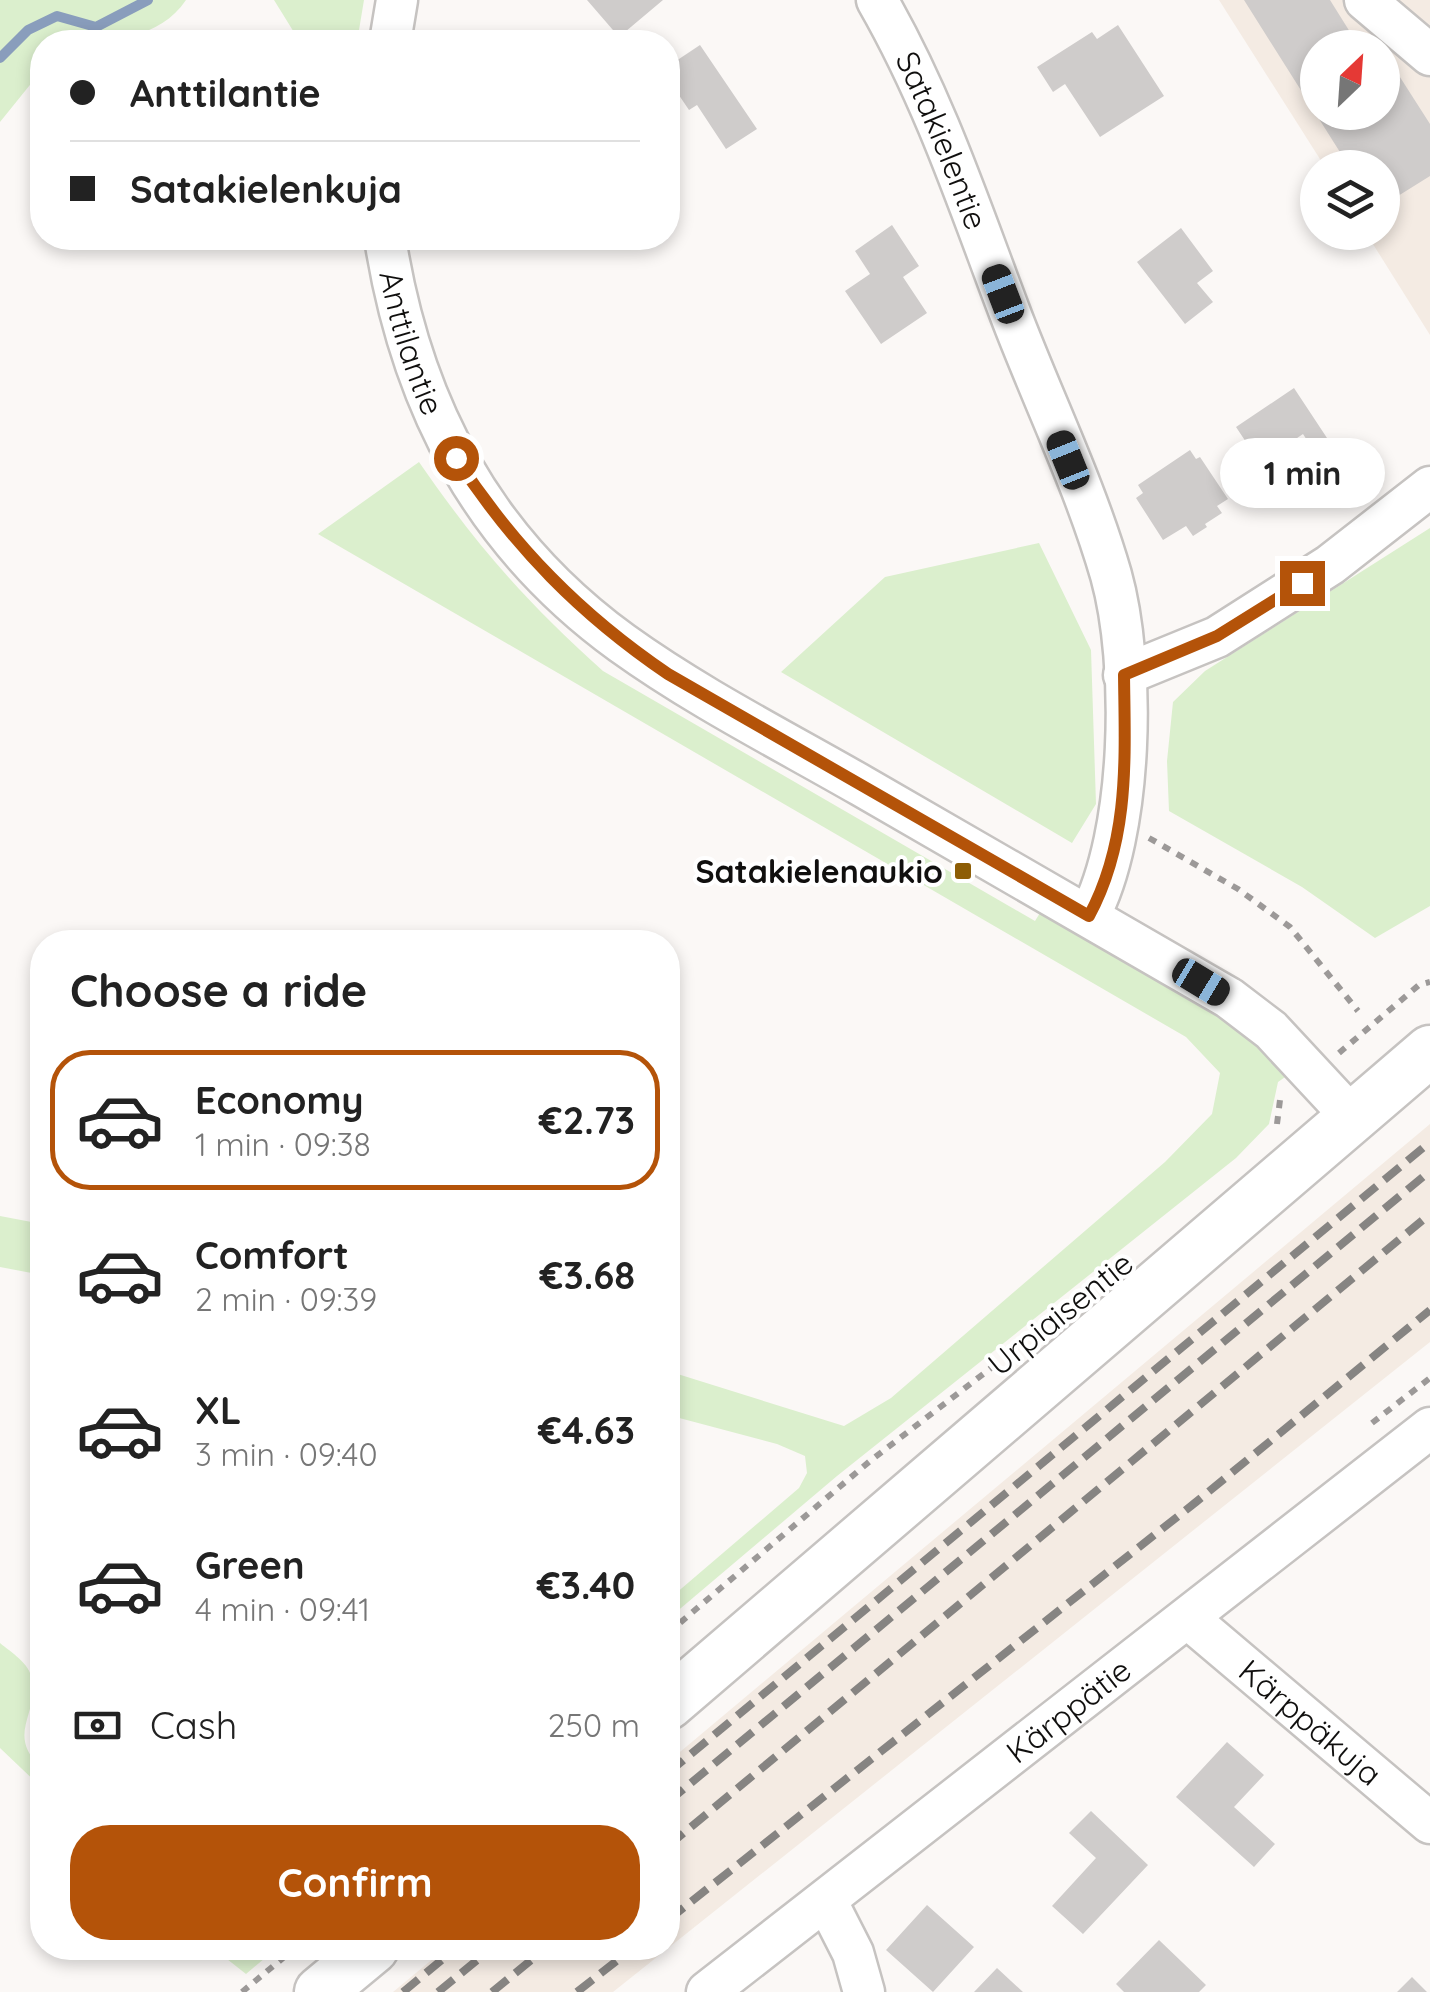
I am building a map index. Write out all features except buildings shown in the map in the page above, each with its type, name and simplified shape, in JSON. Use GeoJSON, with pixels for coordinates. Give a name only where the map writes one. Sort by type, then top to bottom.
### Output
{"type":"FeatureCollection","features":[{"type":"Feature","properties":{"kind":"main road","name":"Urpiaisentie"},"geometry":{"type":"LineString","coordinates":[[680,1694],[929,1485],[1430,1051]]}},
{"type":"Feature","properties":{"kind":"main road"},"geometry":{"type":"LineString","coordinates":[[320,1992],[359,1960]]}},
{"type":"Feature","properties":{"kind":"street"},"geometry":{"type":"LineString","coordinates":[[392,30],[397,0]]}},
{"type":"Feature","properties":{"kind":"street","name":"Satakielentie"},"geometry":{"type":"LineString","coordinates":[[877,0],[946,134],[1024,349],[1094,523],[1112,580],[1124,675],[1122,822],[1103,890],[1089,916]]}},
{"type":"Feature","properties":{"kind":"street"},"geometry":{"type":"LineString","coordinates":[[1365,0],[1430,55]]}},
{"type":"Feature","properties":{"kind":"street","name":"Anttilantie"},"geometry":{"type":"LineString","coordinates":[[386,250],[404,341],[435,418],[488,507],[530,560],[576,606],[668,674],[1228,998],[1271,1030],[1351,1116]]}},
{"type":"Feature","properties":{"kind":"street"},"geometry":{"type":"LineString","coordinates":[[1124,675],[1217,636],[1330,565],[1430,486]]}},
{"type":"Feature","properties":{"kind":"street","name":"Kärppätie"},"geometry":{"type":"LineString","coordinates":[[707,1992],[1190,1620],[1430,1428]]}},
{"type":"Feature","properties":{"kind":"street","name":"Kärppäkuja"},"geometry":{"type":"LineString","coordinates":[[1190,1620],[1430,1824]]}},
{"type":"Feature","properties":{"kind":"street"},"geometry":{"type":"LineString","coordinates":[[826,1900],[852,1953],[864,1992]]}},
{"type":"Feature","properties":{"kind":"path"},"geometry":{"type":"LineString","coordinates":[[1144,835],[1238,889],[1290,927],[1358,1012]]}},
{"type":"Feature","properties":{"kind":"path"},"geometry":{"type":"LineString","coordinates":[[1274,1132],[1280,1100],[1419,985],[1430,982]]}},
{"type":"Feature","properties":{"kind":"path","name":"Urpiaisentie"},"geometry":{"type":"LineString","coordinates":[[680,1623],[870,1461],[997,1364]]}},
{"type":"Feature","properties":{"kind":"path"},"geometry":{"type":"LineString","coordinates":[[242,1992],[280,1960]]}},
{"type":"Feature","properties":{"kind":"shaded area"},"geometry":{"type":"Polygon","coordinates":[[[1219,0],[1430,0],[1430,335],[1377,250],[1400,250],[1400,150],[1314,150],[1302,130],[1400,130],[1400,30],[1300,30],[1300,128],[1219,0]]]}},
{"type":"Feature","properties":{"kind":"shaded area"},"geometry":{"type":"Polygon","coordinates":[[[1430,1124],[1430,1342],[680,1939],[680,1752],[1430,1124]]]}},
{"type":"Feature","properties":{"kind":"shaded area"},"geometry":{"type":"Polygon","coordinates":[[[432,1960],[653,1960],[613,1992],[393,1992],[432,1960]]]}},
{"type":"Feature","properties":{"kind":"green space"},"geometry":{"type":"Polygon","coordinates":[[[0,0],[186,0],[173,15],[149,30],[30,30],[30,85],[0,122],[0,0]]]}},
{"type":"Feature","properties":{"kind":"green space"},"geometry":{"type":"Polygon","coordinates":[[[274,0],[364,0],[359,30],[293,30],[274,0]]]}},
{"type":"Feature","properties":{"kind":"green space"},"geometry":{"type":"Polygon","coordinates":[[[419,462],[504,572],[603,671],[1035,921],[1043,908],[1236,1020],[1288,1075],[1278,1082],[1269,1124],[1236,1158],[837,1476],[680,1609],[680,1590],[799,1488],[807,1473],[805,1456],[777,1444],[680,1418],[680,1375],[844,1426],[891,1398],[1165,1162],[1212,1114],[1220,1073],[1186,1037],[318,534],[419,462]]]}},
{"type":"Feature","properties":{"kind":"green space"},"geometry":{"type":"Polygon","coordinates":[[[1430,528],[1430,906],[1375,938],[1302,887],[1169,811],[1167,761],[1173,702],[1205,671],[1430,528]]]}},
{"type":"Feature","properties":{"kind":"green space"},"geometry":{"type":"Polygon","coordinates":[[[1039,543],[1091,650],[1096,804],[1072,843],[781,672],[885,577],[1039,543]]]}},
{"type":"Feature","properties":{"kind":"green space"},"geometry":{"type":"Polygon","coordinates":[[[0,1216],[30,1222],[30,1273],[0,1267],[0,1216]]]}},
{"type":"Feature","properties":{"kind":"green space"},"geometry":{"type":"Polygon","coordinates":[[[0,1643],[30,1673],[30,1706],[24,1735],[30,1755],[30,1777],[0,1748],[0,1643]]]}},
{"type":"Feature","properties":{"kind":"green space"},"geometry":{"type":"Polygon","coordinates":[[[228,1960],[263,1960],[246,1974],[228,1960]]]}},
{"type":"Feature","properties":{"kind":"waterway"},"geometry":{"type":"LineString","coordinates":[[0,58],[28,30],[57,16],[96,27],[148,0]]}},
{"type":"Feature","properties":{"kind":"railway"},"geometry":{"type":"LineString","coordinates":[[680,1763],[1430,1142]]}},
{"type":"Feature","properties":{"kind":"railway"},"geometry":{"type":"LineString","coordinates":[[680,1792],[1430,1171]]}},
{"type":"Feature","properties":{"kind":"railway"},"geometry":{"type":"LineString","coordinates":[[680,1836],[1430,1214]]}},
{"type":"Feature","properties":{"kind":"railway"},"geometry":{"type":"LineString","coordinates":[[680,1910],[1196,1502],[1430,1310]]}},
{"type":"Feature","properties":{"kind":"railway"},"geometry":{"type":"LineString","coordinates":[[403,1992],[442,1960]]}},
{"type":"Feature","properties":{"kind":"railway"},"geometry":{"type":"LineString","coordinates":[[438,1992],[477,1960]]}},
{"type":"Feature","properties":{"kind":"railway"},"geometry":{"type":"LineString","coordinates":[[492,1992],[531,1960]]}},
{"type":"Feature","properties":{"kind":"railway"},"geometry":{"type":"LineString","coordinates":[[577,1992],[618,1960]]}},
{"type":"Feature","properties":{"kind":"place","name":"Satakielenaukio"},"geometry":{"type":"Point","coordinates":[963,871]}},
{"type":"Feature","properties":{"kind":"route"},"geometry":{"type":"LineString","coordinates":[[456,458],[530,560],[576,606],[620,641],[668,674],[1089,916],[1103,890],[1122,822],[1124,675],[1217,636],[1302,583]]}}]}
